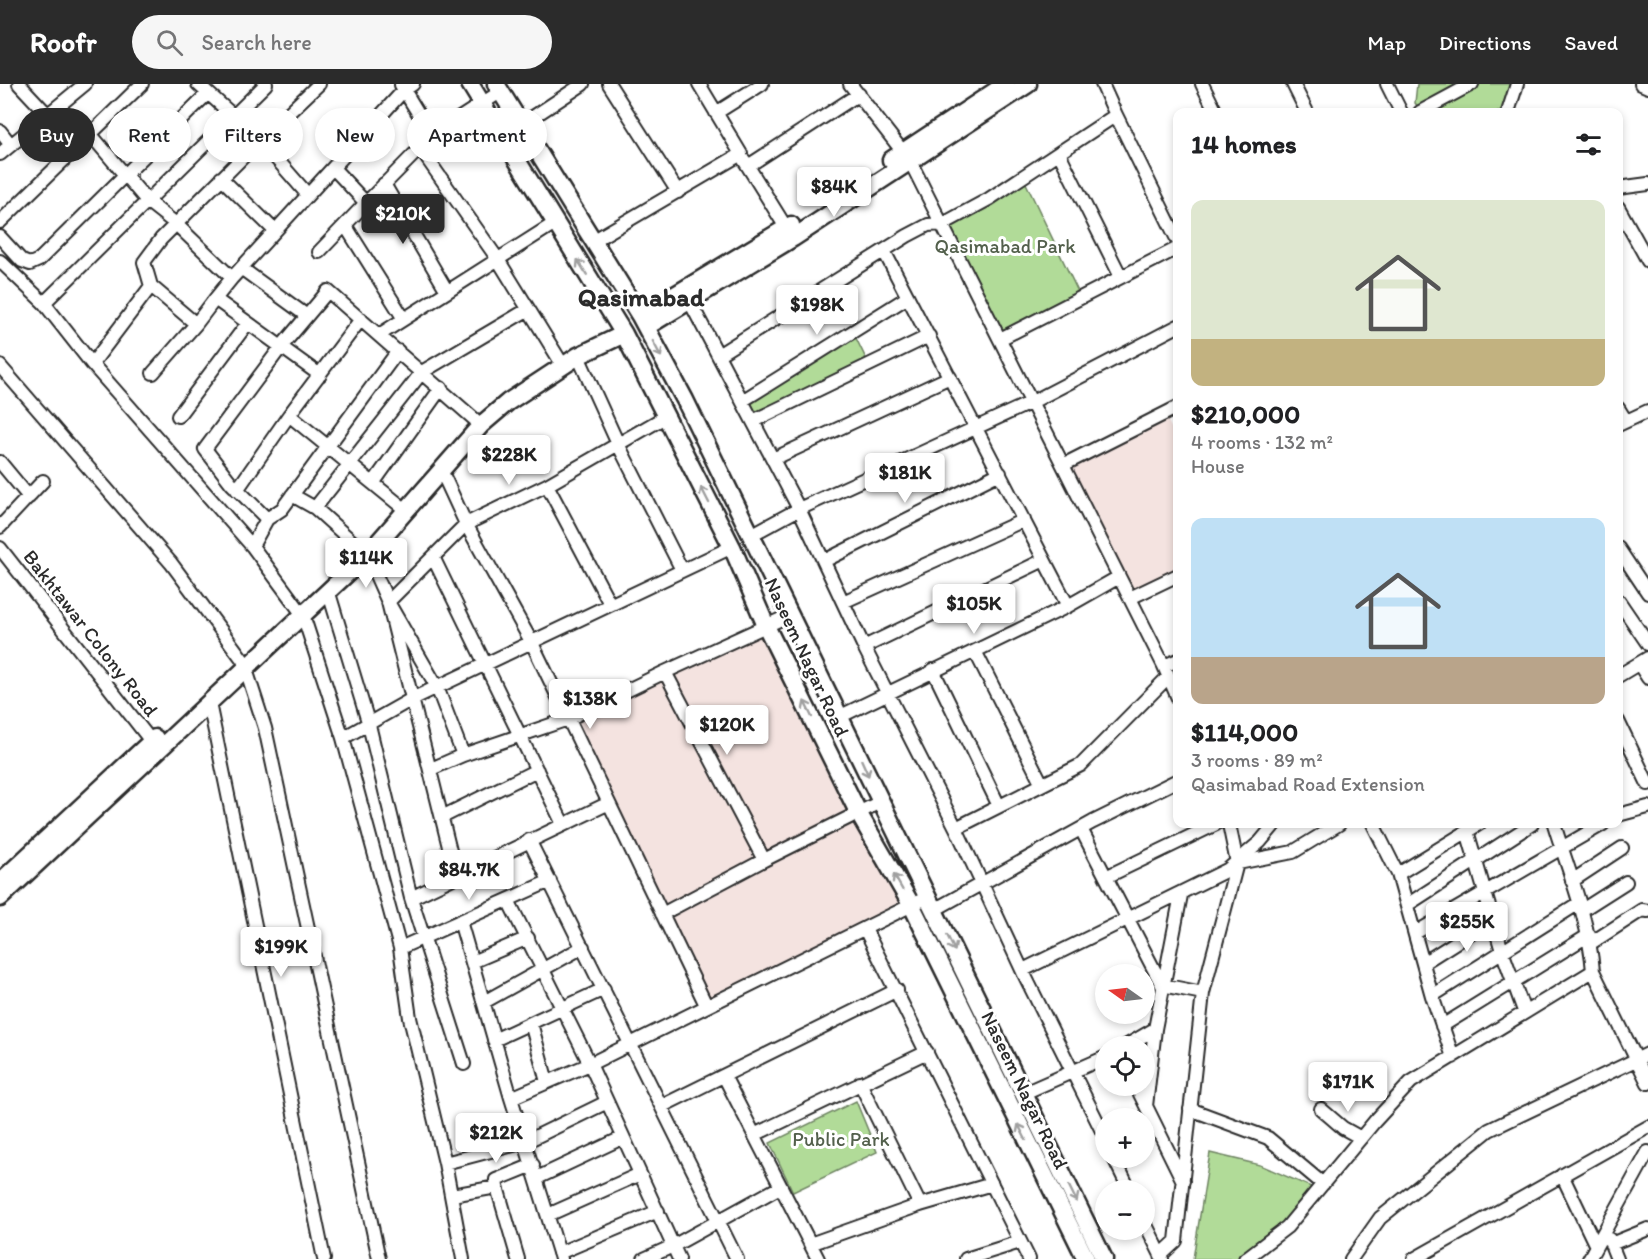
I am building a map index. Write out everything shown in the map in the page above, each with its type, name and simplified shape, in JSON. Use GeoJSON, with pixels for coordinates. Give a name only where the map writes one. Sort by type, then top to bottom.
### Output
{"type":"FeatureCollection","features":[{"type":"Feature","properties":{"kind":"main road","name":"Naseem Nagar Road"},"geometry":{"type":"LineString","coordinates":[[470,84],[624,334],[732,547],[767,628],[859,814],[912,906],[1086,1259]]}},
{"type":"Feature","properties":{"kind":"main road"},"geometry":{"type":"LineString","coordinates":[[907,156],[987,89],[1006,84]]}},
{"type":"Feature","properties":{"kind":"main road"},"geometry":{"type":"LineString","coordinates":[[643,321],[690,302],[907,156],[1028,84]]}},
{"type":"Feature","properties":{"kind":"main road","name":"Naseem Nagar Road"},"geometry":{"type":"LineString","coordinates":[[498,88],[510,108]]}},
{"type":"Feature","properties":{"kind":"main road","name":"Naseem Nagar Road"},"geometry":{"type":"LineString","coordinates":[[544,162],[643,321],[841,716],[880,802],[1104,1259]]}},
{"type":"Feature","properties":{"kind":"main road"},"geometry":{"type":"LineString","coordinates":[[543,204],[563,192]]}},
{"type":"Feature","properties":{"kind":"main road"},"geometry":{"type":"LineString","coordinates":[[643,321],[790,233]]}},
{"type":"Feature","properties":{"kind":"main road"},"geometry":{"type":"LineString","coordinates":[[0,882],[151,741],[303,615],[367,555],[481,425],[508,402],[579,356],[624,334]]}},
{"type":"Feature","properties":{"kind":"main road"},"geometry":{"type":"LineString","coordinates":[[732,547],[751,535]]}},
{"type":"Feature","properties":{"kind":"main road"},"geometry":{"type":"LineString","coordinates":[[0,898],[209,703],[244,664]]}},
{"type":"Feature","properties":{"kind":"street"},"geometry":{"type":"LineString","coordinates":[[19,84],[42,108]]}},
{"type":"Feature","properties":{"kind":"street"},"geometry":{"type":"LineString","coordinates":[[58,108],[85,84]]}},
{"type":"Feature","properties":{"kind":"street"},"geometry":{"type":"LineString","coordinates":[[95,133],[142,84]]}},
{"type":"Feature","properties":{"kind":"street"},"geometry":{"type":"LineString","coordinates":[[198,84],[225,108]]}},
{"type":"Feature","properties":{"kind":"street"},"geometry":{"type":"LineString","coordinates":[[242,108],[266,84]]}},
{"type":"Feature","properties":{"kind":"street"},"geometry":{"type":"LineString","coordinates":[[294,108],[319,84]]}},
{"type":"Feature","properties":{"kind":"street"},"geometry":{"type":"LineString","coordinates":[[547,108],[583,84]]}},
{"type":"Feature","properties":{"kind":"street"},"geometry":{"type":"LineString","coordinates":[[609,84],[678,192]]}},
{"type":"Feature","properties":{"kind":"street"},"geometry":{"type":"LineString","coordinates":[[699,84],[790,233]]}},
{"type":"Feature","properties":{"kind":"street"},"geometry":{"type":"LineString","coordinates":[[717,113],[762,84]]}},
{"type":"Feature","properties":{"kind":"street"},"geometry":{"type":"LineString","coordinates":[[1102,84],[1173,229]]}},
{"type":"Feature","properties":{"kind":"street"},"geometry":{"type":"LineString","coordinates":[[1202,84],[1214,108]]}},
{"type":"Feature","properties":{"kind":"street"},"geometry":{"type":"LineString","coordinates":[[1293,84],[1305,108]]}},
{"type":"Feature","properties":{"kind":"street"},"geometry":{"type":"LineString","coordinates":[[1387,84],[1399,108]]}},
{"type":"Feature","properties":{"kind":"street"},"geometry":{"type":"LineString","coordinates":[[1427,108],[1472,84]]}},
{"type":"Feature","properties":{"kind":"street"},"geometry":{"type":"LineString","coordinates":[[1509,108],[1517,84]]}},
{"type":"Feature","properties":{"kind":"street"},"geometry":{"type":"LineString","coordinates":[[1641,84],[1648,87]]}},
{"type":"Feature","properties":{"kind":"street"},"geometry":{"type":"LineString","coordinates":[[153,373],[232,278],[334,169],[406,86],[417,108]]}},
{"type":"Feature","properties":{"kind":"street"},"geometry":{"type":"LineString","coordinates":[[472,108],[498,88]]}},
{"type":"Feature","properties":{"kind":"street"},"geometry":{"type":"LineString","coordinates":[[748,166],[854,89],[907,156],[1173,687]]}},
{"type":"Feature","properties":{"kind":"street"},"geometry":{"type":"LineString","coordinates":[[0,237],[22,261],[30,264],[39,260],[208,93]]}},
{"type":"Feature","properties":{"kind":"street"},"geometry":{"type":"LineString","coordinates":[[718,355],[884,250],[928,225],[943,224],[989,199],[1116,115]]}},
{"type":"Feature","properties":{"kind":"street"},"geometry":{"type":"LineString","coordinates":[[0,131],[12,145]]}},
{"type":"Feature","properties":{"kind":"street"},"geometry":{"type":"LineString","coordinates":[[95,139],[148,202],[176,224],[232,278]]}},
{"type":"Feature","properties":{"kind":"street"},"geometry":{"type":"LineString","coordinates":[[0,153],[18,140]]}},
{"type":"Feature","properties":{"kind":"street"},"geometry":{"type":"LineString","coordinates":[[44,303],[203,147]]}},
{"type":"Feature","properties":{"kind":"street"},"geometry":{"type":"LineString","coordinates":[[1059,153],[1121,277]]}},
{"type":"Feature","properties":{"kind":"street"},"geometry":{"type":"LineString","coordinates":[[592,241],[741,154]]}},
{"type":"Feature","properties":{"kind":"street"},"geometry":{"type":"LineString","coordinates":[[318,252],[407,160]]}},
{"type":"Feature","properties":{"kind":"street"},"geometry":{"type":"LineString","coordinates":[[0,222],[64,162]]}},
{"type":"Feature","properties":{"kind":"street"},"geometry":{"type":"LineString","coordinates":[[196,324],[151,286],[144,262],[176,224],[237,162]]}},
{"type":"Feature","properties":{"kind":"street"},"geometry":{"type":"LineString","coordinates":[[279,162],[308,195]]}},
{"type":"Feature","properties":{"kind":"street"},"geometry":{"type":"LineString","coordinates":[[430,162],[497,258],[564,367]]}},
{"type":"Feature","properties":{"kind":"street"},"geometry":{"type":"LineString","coordinates":[[334,169],[366,203]]}},
{"type":"Feature","properties":{"kind":"street"},"geometry":{"type":"LineString","coordinates":[[221,178],[275,231]]}},
{"type":"Feature","properties":{"kind":"street"},"geometry":{"type":"LineString","coordinates":[[384,184],[447,291]]}},
{"type":"Feature","properties":{"kind":"street"},"geometry":{"type":"LineString","coordinates":[[1623,187],[1648,184]]}},
{"type":"Feature","properties":{"kind":"street"},"geometry":{"type":"LineString","coordinates":[[1623,216],[1648,261]]}},
{"type":"Feature","properties":{"kind":"street"},"geometry":{"type":"LineString","coordinates":[[379,335],[555,223]]}},
{"type":"Feature","properties":{"kind":"street"},"geometry":{"type":"LineString","coordinates":[[345,225],[404,319]]}},
{"type":"Feature","properties":{"kind":"street"},"geometry":{"type":"LineString","coordinates":[[884,250],[1068,606]]}},
{"type":"Feature","properties":{"kind":"street"},"geometry":{"type":"LineString","coordinates":[[1000,339],[1173,251]]}},
{"type":"Feature","properties":{"kind":"street"},"geometry":{"type":"LineString","coordinates":[[0,261],[44,303],[92,364],[252,546],[303,615],[344,738],[400,948],[410,1018],[445,1163],[463,1259]]}},
{"type":"Feature","properties":{"kind":"street"},"geometry":{"type":"LineString","coordinates":[[241,268],[307,316]]}},
{"type":"Feature","properties":{"kind":"street"},"geometry":{"type":"LineString","coordinates":[[92,364],[151,286]]}},
{"type":"Feature","properties":{"kind":"street"},"geometry":{"type":"LineString","coordinates":[[267,519],[237,490],[205,449],[281,347],[328,291],[481,425]]}},
{"type":"Feature","properties":{"kind":"street"},"geometry":{"type":"LineString","coordinates":[[742,401],[908,297]]}},
{"type":"Feature","properties":{"kind":"street"},"geometry":{"type":"LineString","coordinates":[[215,299],[320,375]]}},
{"type":"Feature","properties":{"kind":"street"},"geometry":{"type":"LineString","coordinates":[[690,302],[800,509],[864,647],[956,828],[1095,1117]]}},
{"type":"Feature","properties":{"kind":"street"},"geometry":{"type":"LineString","coordinates":[[315,508],[422,372],[527,310]]}},
{"type":"Feature","properties":{"kind":"street"},"geometry":{"type":"LineString","coordinates":[[237,490],[289,415],[361,319]]}},
{"type":"Feature","properties":{"kind":"street"},"geometry":{"type":"LineString","coordinates":[[178,416],[247,324]]}},
{"type":"Feature","properties":{"kind":"street"},"geometry":{"type":"LineString","coordinates":[[751,535],[800,509],[978,429],[1173,329]]}},
{"type":"Feature","properties":{"kind":"street"},"geometry":{"type":"LineString","coordinates":[[753,421],[929,336]]}},
{"type":"Feature","properties":{"kind":"street"},"geometry":{"type":"LineString","coordinates":[[252,546],[267,519],[282,509],[398,351]]}},
{"type":"Feature","properties":{"kind":"street"},"geometry":{"type":"LineString","coordinates":[[579,356],[618,444],[682,570]]}},
{"type":"Feature","properties":{"kind":"street"},"geometry":{"type":"LineString","coordinates":[[0,366],[171,563],[244,664],[266,729],[379,1259]]}},
{"type":"Feature","properties":{"kind":"street"},"geometry":{"type":"LineString","coordinates":[[773,459],[950,377]]}},
{"type":"Feature","properties":{"kind":"street"},"geometry":{"type":"LineString","coordinates":[[374,482],[441,388]]}},
{"type":"Feature","properties":{"kind":"street"},"geometry":{"type":"LineString","coordinates":[[1063,465],[1173,410]]}},
{"type":"Feature","properties":{"kind":"street"},"geometry":{"type":"LineString","coordinates":[[1623,423],[1648,411]]}},
{"type":"Feature","properties":{"kind":"street"},"geometry":{"type":"LineString","coordinates":[[289,415],[407,511]]}},
{"type":"Feature","properties":{"kind":"street"},"geometry":{"type":"LineString","coordinates":[[388,602],[466,524],[547,484],[665,417]]}},
{"type":"Feature","properties":{"kind":"street"},"geometry":{"type":"LineString","coordinates":[[0,462],[29,497]]}},
{"type":"Feature","properties":{"kind":"street"},"geometry":{"type":"LineString","coordinates":[[441,470],[466,524],[532,644],[706,1005]]}},
{"type":"Feature","properties":{"kind":"street"},"geometry":{"type":"LineString","coordinates":[[824,561],[1000,473]]}},
{"type":"Feature","properties":{"kind":"street"},"geometry":{"type":"LineString","coordinates":[[0,526],[43,481]]}},
{"type":"Feature","properties":{"kind":"street"},"geometry":{"type":"LineString","coordinates":[[547,484],[610,604]]}},
{"type":"Feature","properties":{"kind":"street"},"geometry":{"type":"LineString","coordinates":[[292,495],[315,508],[367,555],[388,602],[437,687],[463,755]]}},
{"type":"Feature","properties":{"kind":"street"},"geometry":{"type":"LineString","coordinates":[[843,602],[1024,520]]}},
{"type":"Feature","properties":{"kind":"street"},"geometry":{"type":"LineString","coordinates":[[344,738],[412,699],[532,644],[610,604],[732,547]]}},
{"type":"Feature","properties":{"kind":"street","name":"Bakhtawar Colony Road"},"geometry":{"type":"LineString","coordinates":[[0,548],[151,741]]}},
{"type":"Feature","properties":{"kind":"street"},"geometry":{"type":"LineString","coordinates":[[1623,555],[1648,592]]}},
{"type":"Feature","properties":{"kind":"street"},"geometry":{"type":"LineString","coordinates":[[433,556],[563,824]]}},
{"type":"Feature","properties":{"kind":"street"},"geometry":{"type":"LineString","coordinates":[[864,647],[1044,560]]}},
{"type":"Feature","properties":{"kind":"street"},"geometry":{"type":"LineString","coordinates":[[841,716],[1068,606],[1119,577]]}},
{"type":"Feature","properties":{"kind":"street"},"geometry":{"type":"LineString","coordinates":[[1130,598],[1173,577]]}},
{"type":"Feature","properties":{"kind":"street"},"geometry":{"type":"LineString","coordinates":[[328,590],[369,725],[411,898],[465,1064]]}},
{"type":"Feature","properties":{"kind":"street"},"geometry":{"type":"LineString","coordinates":[[388,602],[456,875]]}},
{"type":"Feature","properties":{"kind":"street"},"geometry":{"type":"LineString","coordinates":[[1623,607],[1648,644]]}},
{"type":"Feature","properties":{"kind":"street"},"geometry":{"type":"LineString","coordinates":[[431,770],[463,755],[568,719],[665,672],[767,628],[790,615]]}},
{"type":"Feature","properties":{"kind":"street"},"geometry":{"type":"LineString","coordinates":[[975,651],[1042,784]]}},
{"type":"Feature","properties":{"kind":"street"},"geometry":{"type":"LineString","coordinates":[[1623,673],[1644,661],[1648,678]]}},
{"type":"Feature","properties":{"kind":"street"},"geometry":{"type":"LineString","coordinates":[[956,828],[1081,765],[1173,665]]}},
{"type":"Feature","properties":{"kind":"street"},"geometry":{"type":"LineString","coordinates":[[933,670],[999,806]]}},
{"type":"Feature","properties":{"kind":"street"},"geometry":{"type":"LineString","coordinates":[[665,672],[764,860]]}},
{"type":"Feature","properties":{"kind":"street"},"geometry":{"type":"LineString","coordinates":[[209,703],[324,1259]]}},
{"type":"Feature","properties":{"kind":"street"},"geometry":{"type":"LineString","coordinates":[[1623,732],[1648,784]]}},
{"type":"Feature","properties":{"kind":"street"},"geometry":{"type":"LineString","coordinates":[[442,818],[537,770]]}},
{"type":"Feature","properties":{"kind":"street"},"geometry":{"type":"LineString","coordinates":[[511,1098],[590,1064],[706,1005],[912,906],[931,903],[981,884],[1081,829],[1173,783]]}},
{"type":"Feature","properties":{"kind":"street"},"geometry":{"type":"LineString","coordinates":[[662,914],[880,802]]}},
{"type":"Feature","properties":{"kind":"street"},"geometry":{"type":"LineString","coordinates":[[411,898],[609,803]]}},
{"type":"Feature","properties":{"kind":"street"},"geometry":{"type":"LineString","coordinates":[[1623,814],[1648,807]]}},
{"type":"Feature","properties":{"kind":"street"},"geometry":{"type":"LineString","coordinates":[[1106,877],[1208,828]]}},
{"type":"Feature","properties":{"kind":"street"},"geometry":{"type":"LineString","coordinates":[[1153,1240],[1161,1257],[1176,1241],[1203,993],[1237,863],[1229,828]]}},
{"type":"Feature","properties":{"kind":"street"},"geometry":{"type":"LineString","coordinates":[[1023,970],[1181,895],[1237,863],[1271,828]]}},
{"type":"Feature","properties":{"kind":"street"},"geometry":{"type":"LineString","coordinates":[[1237,863],[1293,852],[1332,828]]}},
{"type":"Feature","properties":{"kind":"street"},"geometry":{"type":"LineString","coordinates":[[1375,828],[1398,874],[1432,996],[1454,1057]]}},
{"type":"Feature","properties":{"kind":"street"},"geometry":{"type":"LineString","coordinates":[[1398,874],[1472,828]]}},
{"type":"Feature","properties":{"kind":"street"},"geometry":{"type":"LineString","coordinates":[[1407,905],[1526,828]]}},
{"type":"Feature","properties":{"kind":"street"},"geometry":{"type":"LineString","coordinates":[[1555,828],[1590,939],[1593,971],[1634,1060],[1648,1083]]}},
{"type":"Feature","properties":{"kind":"street"},"geometry":{"type":"LineString","coordinates":[[1415,933],[1596,828]]}},
{"type":"Feature","properties":{"kind":"street"},"geometry":{"type":"LineString","coordinates":[[1081,829],[1162,985]]}},
{"type":"Feature","properties":{"kind":"street"},"geometry":{"type":"LineString","coordinates":[[1467,831],[1502,951],[1524,1011]]}},
{"type":"Feature","properties":{"kind":"street"},"geometry":{"type":"LineString","coordinates":[[529,840],[663,1106],[736,1259]]}},
{"type":"Feature","properties":{"kind":"street"},"geometry":{"type":"LineString","coordinates":[[1572,881],[1622,848]]}},
{"type":"Feature","properties":{"kind":"street"},"geometry":{"type":"LineString","coordinates":[[400,948],[550,881]]}},
{"type":"Feature","properties":{"kind":"street"},"geometry":{"type":"LineString","coordinates":[[1432,996],[1502,951],[1626,882]]}},
{"type":"Feature","properties":{"kind":"street"},"geometry":{"type":"LineString","coordinates":[[1146,1106],[1162,985],[1181,895]]}},
{"type":"Feature","properties":{"kind":"street"},"geometry":{"type":"LineString","coordinates":[[508,900],[590,1064],[679,1259]]}},
{"type":"Feature","properties":{"kind":"street"},"geometry":{"type":"LineString","coordinates":[[1442,1026],[1590,939],[1642,910],[1648,911]]}},
{"type":"Feature","properties":{"kind":"street"},"geometry":{"type":"LineString","coordinates":[[1423,963],[1494,918]]}},
{"type":"Feature","properties":{"kind":"street"},"geometry":{"type":"LineString","coordinates":[[460,921],[560,1256],[658,1212]]}},
{"type":"Feature","properties":{"kind":"street"},"geometry":{"type":"LineString","coordinates":[[865,929],[1029,1259]]}},
{"type":"Feature","properties":{"kind":"street"},"geometry":{"type":"LineString","coordinates":[[472,962],[528,938]]}},
{"type":"Feature","properties":{"kind":"street"},"geometry":{"type":"LineString","coordinates":[[484,1002],[583,947]]}},
{"type":"Feature","properties":{"kind":"street"},"geometry":{"type":"LineString","coordinates":[[1245,1259],[1287,1227],[1411,1082],[1593,971]]}},
{"type":"Feature","properties":{"kind":"street"},"geometry":{"type":"LineString","coordinates":[[1162,985],[1203,993]]}},
{"type":"Feature","properties":{"kind":"street"},"geometry":{"type":"LineString","coordinates":[[494,1040],[604,989]]}},
{"type":"Feature","properties":{"kind":"street"},"geometry":{"type":"LineString","coordinates":[[663,1106],[897,990]]}},
{"type":"Feature","properties":{"kind":"street"},"geometry":{"type":"LineString","coordinates":[[531,1023],[547,1082]]}},
{"type":"Feature","properties":{"kind":"street"},"geometry":{"type":"LineString","coordinates":[[1143,1036],[1155,1029]]}},
{"type":"Feature","properties":{"kind":"street"},"geometry":{"type":"LineString","coordinates":[[754,1135],[927,1052]]}},
{"type":"Feature","properties":{"kind":"street"},"geometry":{"type":"LineString","coordinates":[[1351,1259],[1380,1218],[1490,1130],[1648,1054]]}},
{"type":"Feature","properties":{"kind":"street"},"geometry":{"type":"LineString","coordinates":[[1024,1093],[1095,1062]]}},
{"type":"Feature","properties":{"kind":"street"},"geometry":{"type":"LineString","coordinates":[[724,1076],[818,1259]]}},
{"type":"Feature","properties":{"kind":"street"},"geometry":{"type":"LineString","coordinates":[[861,1083],[920,1205]]}},
{"type":"Feature","properties":{"kind":"street"},"geometry":{"type":"LineString","coordinates":[[1141,1096],[1183,1181]]}},
{"type":"Feature","properties":{"kind":"street"},"geometry":{"type":"LineString","coordinates":[[445,1163],[525,1142],[606,1103]]}},
{"type":"Feature","properties":{"kind":"street"},"geometry":{"type":"LineString","coordinates":[[1190,1109],[1268,1138],[1323,1184]]}},
{"type":"Feature","properties":{"kind":"street"},"geometry":{"type":"LineString","coordinates":[[1321,1109],[1343,1128],[1361,1138]]}},
{"type":"Feature","properties":{"kind":"street"},"geometry":{"type":"LineString","coordinates":[[1414,1259],[1455,1239],[1648,1127]]}},
{"type":"Feature","properties":{"kind":"street"},"geometry":{"type":"LineString","coordinates":[[537,1178],[622,1138]]}},
{"type":"Feature","properties":{"kind":"street"},"geometry":{"type":"LineString","coordinates":[[1589,1259],[1648,1152]]}},
{"type":"Feature","properties":{"kind":"street"},"geometry":{"type":"LineString","coordinates":[[518,1259],[496,1180],[532,1165]]}},
{"type":"Feature","properties":{"kind":"street"},"geometry":{"type":"LineString","coordinates":[[548,1215],[640,1174]]}},
{"type":"Feature","properties":{"kind":"street"},"geometry":{"type":"LineString","coordinates":[[1562,1175],[1596,1245]]}},
{"type":"Feature","properties":{"kind":"street"},"geometry":{"type":"LineString","coordinates":[[810,1244],[920,1205],[992,1184]]}},
{"type":"Feature","properties":{"kind":"street"},"geometry":{"type":"LineString","coordinates":[[452,1195],[497,1187]]}},
{"type":"Feature","properties":{"kind":"street"},"geometry":{"type":"LineString","coordinates":[[644,1259],[673,1246],[780,1187]]}},
{"type":"Feature","properties":{"kind":"street"},"geometry":{"type":"LineString","coordinates":[[1605,1229],[1617,1259]]}},
{"type":"Feature","properties":{"kind":"street"},"geometry":{"type":"LineString","coordinates":[[1611,1245],[1648,1229]]}},
{"type":"Feature","properties":{"kind":"street"},"geometry":{"type":"LineString","coordinates":[[966,1259],[1020,1242]]}},
{"type":"Feature","properties":{"kind":"shaded area"},"geometry":{"type":"Polygon","coordinates":[[[1165,414],[1173,432],[1173,577],[1130,598],[1063,465],[1165,414]]]}},
{"type":"Feature","properties":{"kind":"shaded area"},"geometry":{"type":"Polygon","coordinates":[[[767,628],[912,906],[706,1005],[568,719],[767,628]]]}},
{"type":"Feature","properties":{"kind":"green space"},"geometry":{"type":"Polygon","coordinates":[[[1417,84],[1517,84],[1509,108],[1419,108],[1415,103],[1417,84]]]}},
{"type":"Feature","properties":{"kind":"green space","name":"Qasimabad Park"},"geometry":{"type":"Polygon","coordinates":[[[1023,177],[1081,298],[1000,339],[943,224],[1023,177]]]}},
{"type":"Feature","properties":{"kind":"green space"},"geometry":{"type":"Polygon","coordinates":[[[853,332],[869,365],[753,421],[742,401],[853,332]]]}},
{"type":"Feature","properties":{"kind":"green space","name":"Public Park"},"geometry":{"type":"Polygon","coordinates":[[[856,1101],[877,1152],[793,1192],[770,1143],[856,1101]]]}},
{"type":"Feature","properties":{"kind":"green space"},"geometry":{"type":"Polygon","coordinates":[[[1210,1153],[1260,1165],[1318,1190],[1245,1259],[1193,1259],[1210,1153]]]}},
{"type":"Feature","properties":{"kind":"district","name":"Qasimabad"},"geometry":{"type":"Point","coordinates":[641,297]}}]}
